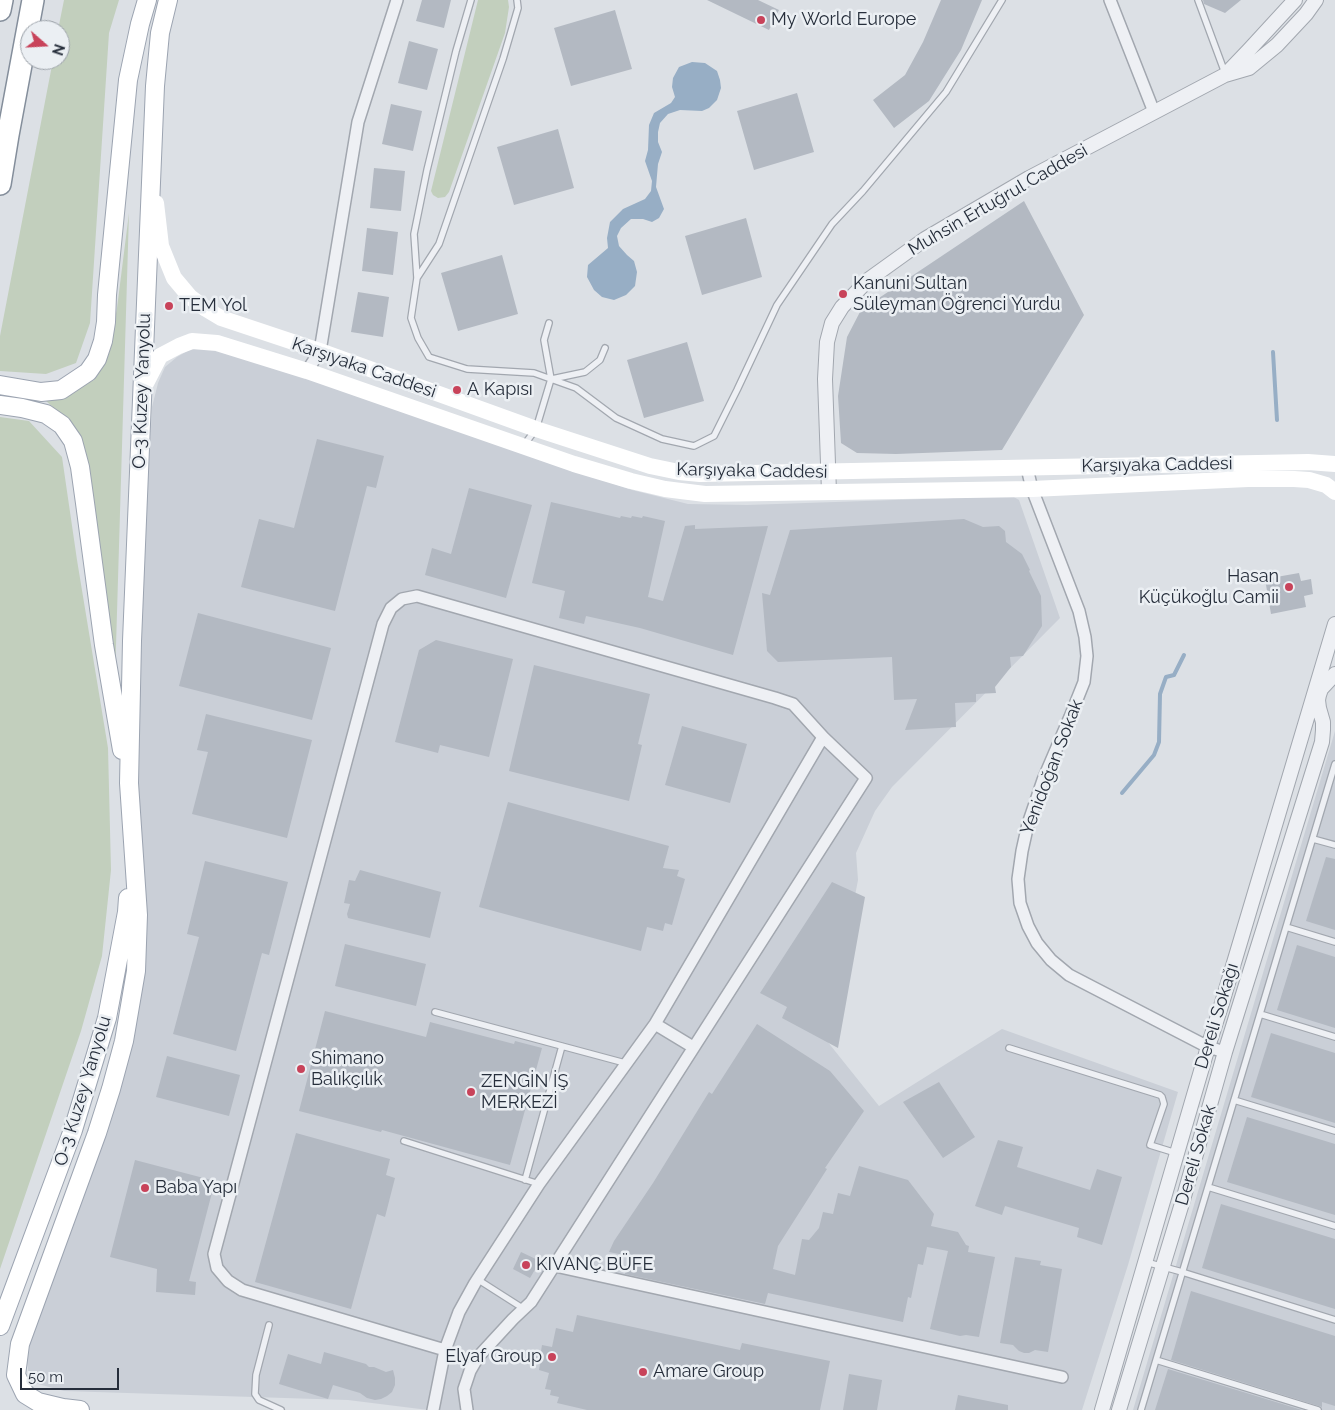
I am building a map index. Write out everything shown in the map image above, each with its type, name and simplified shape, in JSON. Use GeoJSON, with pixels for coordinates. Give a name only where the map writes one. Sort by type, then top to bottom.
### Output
{"type":"FeatureCollection","features":[{"type":"Feature","properties":{"kind":"highway"},"geometry":{"type":"LineString","coordinates":[[0,10],[2,0]]}},
{"type":"Feature","properties":{"kind":"highway"},"geometry":{"type":"LineString","coordinates":[[0,184],[33,0]]}},
{"type":"Feature","properties":{"kind":"main road"},"geometry":{"type":"LineString","coordinates":[[5,386],[41,392],[61,390],[88,372],[97,358],[104,341],[128,80],[147,0]]}},
{"type":"Feature","properties":{"kind":"main road","name":"O-3 Kuzey Yanyolu"},"geometry":{"type":"LineString","coordinates":[[129,783],[132,641],[155,86],[160,33],[168,0]]}},
{"type":"Feature","properties":{"kind":"main road","name":"Karşıyaka Caddesi"},"geometry":{"type":"LineString","coordinates":[[152,167],[161,246],[174,278],[190,297],[206,309],[221,318],[320,351],[536,429],[642,464],[679,472],[700,474],[1308,462],[1335,464]]}},
{"type":"Feature","properties":{"kind":"main road","name":"Karşıyaka Caddesi"},"geometry":{"type":"LineString","coordinates":[[142,389],[160,356],[179,346],[192,342],[217,343],[307,371],[523,446],[631,481],[665,489],[705,494],[1032,489],[1248,479],[1308,480],[1326,486],[1335,492]]}},
{"type":"Feature","properties":{"kind":"main road"},"geometry":{"type":"LineString","coordinates":[[4,406],[46,414],[62,425],[73,441],[80,467],[113,700],[129,783],[138,915],[136,971],[124,1041],[98,1134],[20,1344],[16,1375],[25,1394],[38,1402],[80,1410]]}},
{"type":"Feature","properties":{"kind":"main road","name":"O-3 Kuzey Yanyolu"},"geometry":{"type":"LineString","coordinates":[[0,1326],[73,1130],[107,1018],[127,912],[133,848]]}},
{"type":"Feature","properties":{"kind":"street"},"geometry":{"type":"LineString","coordinates":[[307,371],[320,351],[358,122],[397,0]]}},
{"type":"Feature","properties":{"kind":"street"},"geometry":{"type":"LineString","coordinates":[[1110,0],[1154,112]]}},
{"type":"Feature","properties":{"kind":"street","name":"Muhsin Ertuğrul Caddesi"},"geometry":{"type":"LineString","coordinates":[[1225,75],[1295,0]]}},
{"type":"Feature","properties":{"kind":"street","name":"Muhsin Ertuğrul Caddesi"},"geometry":{"type":"LineString","coordinates":[[829,492],[825,379],[827,342],[832,323],[842,307],[868,280],[925,239],[1029,178],[1225,75],[1249,68],[1277,45],[1306,14],[1316,0]]}},
{"type":"Feature","properties":{"kind":"street","name":"Yenidoğan Sokak"},"geometry":{"type":"LineString","coordinates":[[1026,468],[1032,489],[1079,611],[1087,656],[1084,682],[1043,780],[1028,824],[1018,879],[1020,903],[1037,944],[1051,960],[1069,975],[1208,1046],[1225,1052]]}},
{"type":"Feature","properties":{"kind":"street"},"geometry":{"type":"LineString","coordinates":[[445,1350],[242,1290],[228,1281],[216,1268],[214,1254],[383,624],[391,608],[402,599],[417,596],[793,704],[823,737],[866,778],[531,1302],[478,1357],[470,1371],[464,1389],[468,1410]]}},
{"type":"Feature","properties":{"kind":"street","name":"Dereli Sokağı"},"geometry":{"type":"LineString","coordinates":[[1102,1410],[1176,1153],[1335,624]]}},
{"type":"Feature","properties":{"kind":"street","name":"Dereli Sokak"},"geometry":{"type":"LineString","coordinates":[[1119,1410],[1183,1200],[1225,1052],[1322,742],[1323,722],[1319,708],[1319,695],[1321,689],[1335,674]]}},
{"type":"Feature","properties":{"kind":"street"},"geometry":{"type":"LineString","coordinates":[[433,1410],[445,1350],[458,1312],[477,1279],[539,1184],[655,1024],[823,737]]}},
{"type":"Feature","properties":{"kind":"street"},"geometry":{"type":"LineString","coordinates":[[655,1024],[693,1047]]}},
{"type":"Feature","properties":{"kind":"street"},"geometry":{"type":"LineString","coordinates":[[555,1266],[1062,1377]]}},
{"type":"Feature","properties":{"kind":"lane"},"geometry":{"type":"LineString","coordinates":[[470,0],[426,170],[414,234],[417,278],[411,318],[418,338],[430,356],[467,369],[534,373],[576,388],[616,418],[662,439],[694,446],[714,436],[776,305],[832,224],[863,191],[946,92],[1002,0]]}},
{"type":"Feature","properties":{"kind":"lane"},"geometry":{"type":"LineString","coordinates":[[417,278],[439,244],[503,59],[518,8],[517,0]]}},
{"type":"Feature","properties":{"kind":"lane"},"geometry":{"type":"LineString","coordinates":[[1198,0],[1225,75]]}},
{"type":"Feature","properties":{"kind":"lane"},"geometry":{"type":"LineString","coordinates":[[523,446],[536,429],[551,380],[544,340],[549,323]]}},
{"type":"Feature","properties":{"kind":"lane"},"geometry":{"type":"LineString","coordinates":[[551,380],[585,372],[600,360],[605,348]]}},
{"type":"Feature","properties":{"kind":"lane"},"geometry":{"type":"LineString","coordinates":[[1141,1410],[1335,764]]}},
{"type":"Feature","properties":{"kind":"lane"},"geometry":{"type":"LineString","coordinates":[[1312,839],[1335,846]]}},
{"type":"Feature","properties":{"kind":"lane"},"geometry":{"type":"LineString","coordinates":[[1286,928],[1335,942]]}},
{"type":"Feature","properties":{"kind":"lane"},"geometry":{"type":"LineString","coordinates":[[435,1012],[625,1063]]}},
{"type":"Feature","properties":{"kind":"lane"},"geometry":{"type":"LineString","coordinates":[[1260,1014],[1335,1037]]}},
{"type":"Feature","properties":{"kind":"lane"},"geometry":{"type":"LineString","coordinates":[[525,1180],[562,1046]]}},
{"type":"Feature","properties":{"kind":"lane"},"geometry":{"type":"LineString","coordinates":[[1009,1048],[1160,1095],[1164,1104],[1150,1145],[1176,1153]]}},
{"type":"Feature","properties":{"kind":"lane"},"geometry":{"type":"LineString","coordinates":[[1234,1100],[1335,1131]]}},
{"type":"Feature","properties":{"kind":"lane"},"geometry":{"type":"LineString","coordinates":[[404,1141],[539,1184]]}},
{"type":"Feature","properties":{"kind":"lane"},"geometry":{"type":"LineString","coordinates":[[1208,1188],[1335,1226]]}},
{"type":"Feature","properties":{"kind":"lane"},"geometry":{"type":"LineString","coordinates":[[1144,1262],[1335,1320]]}},
{"type":"Feature","properties":{"kind":"lane"},"geometry":{"type":"LineString","coordinates":[[477,1279],[524,1309]]}},
{"type":"Feature","properties":{"kind":"lane"},"geometry":{"type":"LineString","coordinates":[[269,1325],[256,1375],[255,1394],[259,1400],[280,1410]]}},
{"type":"Feature","properties":{"kind":"lane"},"geometry":{"type":"LineString","coordinates":[[1156,1360],[1318,1410]]}},
{"type":"Feature","properties":{"kind":"shaded area"},"geometry":{"type":"Polygon","coordinates":[[[210,345],[632,490],[688,504],[747,505],[1012,496],[1019,500],[1060,618],[892,787],[875,811],[856,853],[858,880],[827,1041],[879,1106],[1002,1029],[1178,1092],[1128,1265],[1082,1410],[428,1410],[348,1400],[64,1391],[38,1384],[29,1376],[26,1355],[108,1124],[136,1024],[141,965],[138,747],[144,559],[152,407],[158,383],[165,367],[191,349],[210,345]]]}},
{"type":"Feature","properties":{"kind":"shaded area"},"geometry":{"type":"Polygon","coordinates":[[[1335,731],[1335,1410],[1133,1410],[1335,731]]]}},
{"type":"Feature","properties":{"kind":"green space"},"geometry":{"type":"Polygon","coordinates":[[[64,0],[119,0],[109,33],[90,323],[76,363],[46,374],[0,371],[0,336],[51,70],[70,70],[70,20],[60,20],[64,0]]]}},
{"type":"Feature","properties":{"kind":"green space"},"geometry":{"type":"Polygon","coordinates":[[[478,0],[508,0],[509,7],[505,33],[449,192],[445,197],[438,198],[431,191],[478,0]]]}},
{"type":"Feature","properties":{"kind":"green space"},"geometry":{"type":"Polygon","coordinates":[[[129,213],[115,679],[85,449],[70,422],[46,401],[94,380],[109,353],[117,308],[129,213]]]}},
{"type":"Feature","properties":{"kind":"green space"},"geometry":{"type":"Polygon","coordinates":[[[0,417],[29,421],[62,457],[108,748],[111,870],[102,956],[81,1031],[0,1269],[0,417]]]}},
{"type":"Feature","properties":{"kind":"water"},"geometry":{"type":"Polygon","coordinates":[[[692,62],[705,63],[717,71],[721,88],[717,100],[709,108],[702,111],[680,110],[668,114],[660,123],[658,142],[662,152],[658,164],[656,187],[664,209],[659,218],[652,222],[643,219],[631,219],[621,228],[617,236],[619,246],[634,261],[637,272],[635,286],[626,295],[614,300],[602,297],[594,290],[587,277],[588,265],[608,248],[607,238],[610,222],[623,209],[645,199],[651,191],[652,181],[645,161],[648,150],[649,125],[654,113],[671,103],[675,97],[672,87],[673,78],[679,67],[692,62]]]}},
{"type":"Feature","properties":{"kind":"building"},"geometry":{"type":"Polygon","coordinates":[[[422,0],[451,0],[444,28],[416,21],[422,0]]]}},
{"type":"Feature","properties":{"kind":"building","name":"My World Europe"},"geometry":{"type":"Polygon","coordinates":[[[707,0],[758,0],[779,10],[769,30],[707,0]]]}},
{"type":"Feature","properties":{"kind":"building"},"geometry":{"type":"Polygon","coordinates":[[[941,0],[982,0],[961,50],[929,101],[894,128],[873,100],[905,75],[923,42],[941,0]]]}},
{"type":"Feature","properties":{"kind":"building"},"geometry":{"type":"Polygon","coordinates":[[[1203,0],[1241,0],[1225,13],[1204,4],[1203,0]]]}},
{"type":"Feature","properties":{"kind":"building"},"geometry":{"type":"Polygon","coordinates":[[[615,10],[632,69],[571,86],[554,28],[615,10]]]}},
{"type":"Feature","properties":{"kind":"building"},"geometry":{"type":"Polygon","coordinates":[[[409,41],[438,49],[427,90],[398,83],[409,41]]]}},
{"type":"Feature","properties":{"kind":"building"},"geometry":{"type":"Polygon","coordinates":[[[797,93],[814,152],[754,170],[737,111],[797,93]]]}},
{"type":"Feature","properties":{"kind":"building"},"geometry":{"type":"Polygon","coordinates":[[[391,104],[422,111],[413,151],[382,144],[391,104]]]}},
{"type":"Feature","properties":{"kind":"building"},"geometry":{"type":"Polygon","coordinates":[[[558,129],[574,188],[514,205],[497,147],[558,129]]]}},
{"type":"Feature","properties":{"kind":"building"},"geometry":{"type":"Polygon","coordinates":[[[374,168],[405,171],[401,211],[370,208],[374,168]]]}},
{"type":"Feature","properties":{"kind":"building"},"geometry":{"type":"Polygon","coordinates":[[[1024,201],[1084,315],[1002,450],[896,454],[857,453],[841,443],[838,396],[847,337],[861,310],[1024,201]]]}},
{"type":"Feature","properties":{"kind":"building"},"geometry":{"type":"Polygon","coordinates":[[[746,218],[762,277],[702,295],[685,236],[746,218]]]}},
{"type":"Feature","properties":{"kind":"building"},"geometry":{"type":"Polygon","coordinates":[[[367,228],[398,232],[393,275],[362,271],[367,228]]]}},
{"type":"Feature","properties":{"kind":"building"},"geometry":{"type":"Polygon","coordinates":[[[502,255],[518,314],[458,331],[441,273],[502,255]]]}},
{"type":"Feature","properties":{"kind":"building"},"geometry":{"type":"Polygon","coordinates":[[[358,292],[389,297],[383,337],[351,332],[358,292]]]}},
{"type":"Feature","properties":{"kind":"building"},"geometry":{"type":"Polygon","coordinates":[[[687,342],[704,401],[644,418],[627,360],[687,342]]]}},
{"type":"Feature","properties":{"kind":"building"},"geometry":{"type":"Polygon","coordinates":[[[317,439],[384,456],[376,488],[367,486],[335,611],[241,587],[259,519],[294,528],[317,439]]]}},
{"type":"Feature","properties":{"kind":"building"},"geometry":{"type":"Polygon","coordinates":[[[469,488],[532,505],[506,598],[425,575],[432,548],[451,554],[469,488]]]}},
{"type":"Feature","properties":{"kind":"building"},"geometry":{"type":"Polygon","coordinates":[[[551,502],[620,518],[621,516],[631,518],[632,516],[642,518],[643,516],[665,521],[648,597],[663,601],[685,526],[695,525],[695,529],[768,526],[733,655],[640,628],[586,616],[584,624],[559,618],[565,591],[532,583],[551,502]]]}},
{"type":"Feature","properties":{"kind":"building"},"geometry":{"type":"Polygon","coordinates":[[[964,519],[983,527],[999,526],[1005,531],[1006,542],[1022,554],[1041,596],[1042,626],[1023,656],[1010,657],[1011,667],[995,687],[996,693],[976,694],[976,702],[955,703],[956,727],[905,730],[917,699],[894,700],[892,657],[778,662],[767,651],[762,593],[770,595],[790,530],[964,519]]]}},
{"type":"Feature","properties":{"kind":"building","name":"Hasan Küçükoğlu Camii"},"geometry":{"type":"Polygon","coordinates":[[[1299,573],[1301,581],[1311,579],[1313,594],[1304,596],[1306,607],[1271,614],[1265,579],[1299,573]]]}},
{"type":"Feature","properties":{"kind":"building"},"geometry":{"type":"Polygon","coordinates":[[[198,613],[331,648],[312,720],[179,686],[198,613]]]}},
{"type":"Feature","properties":{"kind":"building"},"geometry":{"type":"Polygon","coordinates":[[[436,640],[513,659],[489,757],[440,745],[438,753],[395,742],[419,650],[436,640]]]}},
{"type":"Feature","properties":{"kind":"building"},"geometry":{"type":"Polygon","coordinates":[[[534,665],[650,694],[638,744],[642,745],[629,801],[509,771],[534,665]]]}},
{"type":"Feature","properties":{"kind":"building"},"geometry":{"type":"Polygon","coordinates":[[[206,714],[312,740],[287,838],[192,814],[208,752],[197,750],[206,714]]]}},
{"type":"Feature","properties":{"kind":"building"},"geometry":{"type":"Polygon","coordinates":[[[682,726],[747,744],[730,803],[665,785],[682,726]]]}},
{"type":"Feature","properties":{"kind":"building"},"geometry":{"type":"Polygon","coordinates":[[[508,802],[669,846],[663,868],[679,870],[677,876],[685,879],[672,925],[665,923],[663,931],[647,927],[641,951],[479,907],[508,802]]]}},
{"type":"Feature","properties":{"kind":"building"},"geometry":{"type":"Polygon","coordinates":[[[1326,857],[1335,859],[1335,930],[1306,921],[1326,857]]]}},
{"type":"Feature","properties":{"kind":"building"},"geometry":{"type":"Polygon","coordinates":[[[205,861],[288,882],[269,955],[262,953],[236,1051],[173,1034],[199,937],[187,934],[205,861]]]}},
{"type":"Feature","properties":{"kind":"building"},"geometry":{"type":"Polygon","coordinates":[[[360,870],[441,892],[430,938],[348,918],[347,914],[350,904],[344,903],[349,880],[355,881],[360,870]]]}},
{"type":"Feature","properties":{"kind":"building"},"geometry":{"type":"Polygon","coordinates":[[[832,882],[865,897],[838,1048],[782,1018],[787,1007],[760,993],[832,882]]]}},
{"type":"Feature","properties":{"kind":"building"},"geometry":{"type":"Polygon","coordinates":[[[345,944],[426,964],[416,1006],[335,986],[345,944]]]}},
{"type":"Feature","properties":{"kind":"building"},"geometry":{"type":"Polygon","coordinates":[[[1297,945],[1335,957],[1335,1028],[1277,1010],[1297,945]]]}},
{"type":"Feature","properties":{"kind":"building"},"geometry":{"type":"Polygon","coordinates":[[[325,1011],[426,1037],[430,1022],[514,1044],[515,1041],[542,1048],[510,1165],[382,1130],[381,1132],[299,1111],[325,1011]]]}},
{"type":"Feature","properties":{"kind":"building"},"geometry":{"type":"Polygon","coordinates":[[[757,1024],[830,1071],[864,1111],[825,1168],[827,1169],[778,1246],[773,1269],[795,1275],[802,1239],[809,1240],[819,1228],[823,1212],[833,1214],[838,1193],[850,1196],[859,1166],[908,1180],[934,1214],[931,1226],[958,1232],[966,1245],[969,1246],[968,1252],[995,1257],[979,1337],[960,1336],[930,1329],[948,1251],[927,1247],[923,1265],[918,1264],[911,1298],[908,1297],[903,1322],[768,1293],[765,1304],[625,1274],[629,1256],[609,1252],[614,1241],[653,1183],[709,1092],[712,1094],[757,1024]]]}},
{"type":"Feature","properties":{"kind":"building"},"geometry":{"type":"Polygon","coordinates":[[[1271,1033],[1335,1053],[1335,1123],[1251,1097],[1271,1033]]]}},
{"type":"Feature","properties":{"kind":"building"},"geometry":{"type":"Polygon","coordinates":[[[167,1056],[240,1075],[229,1116],[156,1097],[167,1056]]]}},
{"type":"Feature","properties":{"kind":"building"},"geometry":{"type":"Polygon","coordinates":[[[939,1082],[975,1137],[943,1158],[903,1102],[939,1082]]]}},
{"type":"Feature","properties":{"kind":"building"},"geometry":{"type":"Polygon","coordinates":[[[1247,1117],[1335,1144],[1335,1215],[1227,1182],[1247,1117]]]}},
{"type":"Feature","properties":{"kind":"building"},"geometry":{"type":"Polygon","coordinates":[[[296,1133],[390,1159],[386,1175],[395,1178],[385,1217],[377,1214],[351,1309],[255,1282],[296,1133]]]}},
{"type":"Feature","properties":{"kind":"building"},"geometry":{"type":"Polygon","coordinates":[[[998,1140],[1023,1147],[1017,1167],[1090,1190],[1097,1169],[1122,1177],[1102,1245],[1077,1237],[1079,1228],[1005,1206],[1002,1215],[975,1206],[998,1140]]]}},
{"type":"Feature","properties":{"kind":"building"},"geometry":{"type":"Polygon","coordinates":[[[135,1160],[215,1181],[189,1281],[196,1282],[195,1295],[156,1292],[157,1269],[110,1257],[135,1160]]]}},
{"type":"Feature","properties":{"kind":"building"},"geometry":{"type":"Polygon","coordinates":[[[1221,1204],[1335,1239],[1335,1309],[1202,1268],[1221,1204]]]}},
{"type":"Feature","properties":{"kind":"building","name":"KIVANÇ BÜFE"},"geometry":{"type":"Polygon","coordinates":[[[521,1252],[540,1261],[530,1278],[513,1269],[521,1252]]]}},
{"type":"Feature","properties":{"kind":"building"},"geometry":{"type":"Polygon","coordinates":[[[1015,1257],[1041,1261],[1040,1265],[1062,1269],[1048,1352],[1035,1350],[1024,1353],[1013,1345],[1000,1343],[1015,1257]]]}},
{"type":"Feature","properties":{"kind":"building"},"geometry":{"type":"Polygon","coordinates":[[[1191,1291],[1335,1336],[1335,1406],[1322,1402],[1322,1407],[1171,1360],[1191,1291]]]}},
{"type":"Feature","properties":{"kind":"building","name":"Amare Group"},"geometry":{"type":"Polygon","coordinates":[[[577,1315],[740,1350],[742,1343],[830,1361],[820,1410],[587,1410],[557,1403],[559,1397],[550,1395],[551,1390],[545,1389],[549,1373],[539,1370],[540,1364],[535,1363],[538,1350],[541,1351],[542,1345],[552,1347],[556,1328],[573,1332],[577,1315]]]}},
{"type":"Feature","properties":{"kind":"building"},"geometry":{"type":"Polygon","coordinates":[[[324,1352],[386,1372],[393,1370],[395,1385],[392,1392],[381,1399],[375,1400],[367,1398],[360,1393],[333,1385],[328,1399],[279,1384],[288,1354],[321,1364],[324,1352]]]}},
{"type":"Feature","properties":{"kind":"building"},"geometry":{"type":"Polygon","coordinates":[[[1168,1369],[1302,1410],[1155,1410],[1168,1369]]]}},
{"type":"Feature","properties":{"kind":"building"},"geometry":{"type":"Polygon","coordinates":[[[849,1374],[882,1380],[877,1410],[843,1410],[849,1374]]]}},
{"type":"Feature","properties":{"kind":"building"},"geometry":{"type":"Polygon","coordinates":[[[958,1395],[1008,1405],[1008,1410],[955,1410],[958,1395]]]}},
{"type":"Feature","properties":{"kind":"waterway"},"geometry":{"type":"LineString","coordinates":[[1273,352],[1277,420]]}},
{"type":"Feature","properties":{"kind":"waterway"},"geometry":{"type":"LineString","coordinates":[[1122,793],[1154,755],[1159,742],[1160,694],[1166,677],[1174,675],[1184,655]]}},
{"type":"Feature","properties":{"kind":"place","name":"My World Europe"},"geometry":{"type":"Point","coordinates":[761,20]}},
{"type":"Feature","properties":{"kind":"place","name":"Kanuni Sultan Süleyman Öğrenci Yurdu"},"geometry":{"type":"Point","coordinates":[843,294]}},
{"type":"Feature","properties":{"kind":"place","name":"TEM Yol"},"geometry":{"type":"Point","coordinates":[169,306]}},
{"type":"Feature","properties":{"kind":"place","name":"A Kapısı"},"geometry":{"type":"Point","coordinates":[457,390]}},
{"type":"Feature","properties":{"kind":"place","name":"Hasan Küçükoğlu Camii"},"geometry":{"type":"Point","coordinates":[1289,587]}},
{"type":"Feature","properties":{"kind":"place","name":"Shimano Balıkçılık"},"geometry":{"type":"Point","coordinates":[301,1069]}},
{"type":"Feature","properties":{"kind":"place","name":"ZENGİN İŞ MERKEZİ"},"geometry":{"type":"Point","coordinates":[471,1092]}},
{"type":"Feature","properties":{"kind":"place","name":"Baba Yapı"},"geometry":{"type":"Point","coordinates":[145,1188]}},
{"type":"Feature","properties":{"kind":"place","name":"KIVANÇ BÜFE"},"geometry":{"type":"Point","coordinates":[526,1265]}},
{"type":"Feature","properties":{"kind":"place","name":"Elyaf Group"},"geometry":{"type":"Point","coordinates":[552,1357]}},
{"type":"Feature","properties":{"kind":"place","name":"Amare Group"},"geometry":{"type":"Point","coordinates":[643,1372]}}]}
